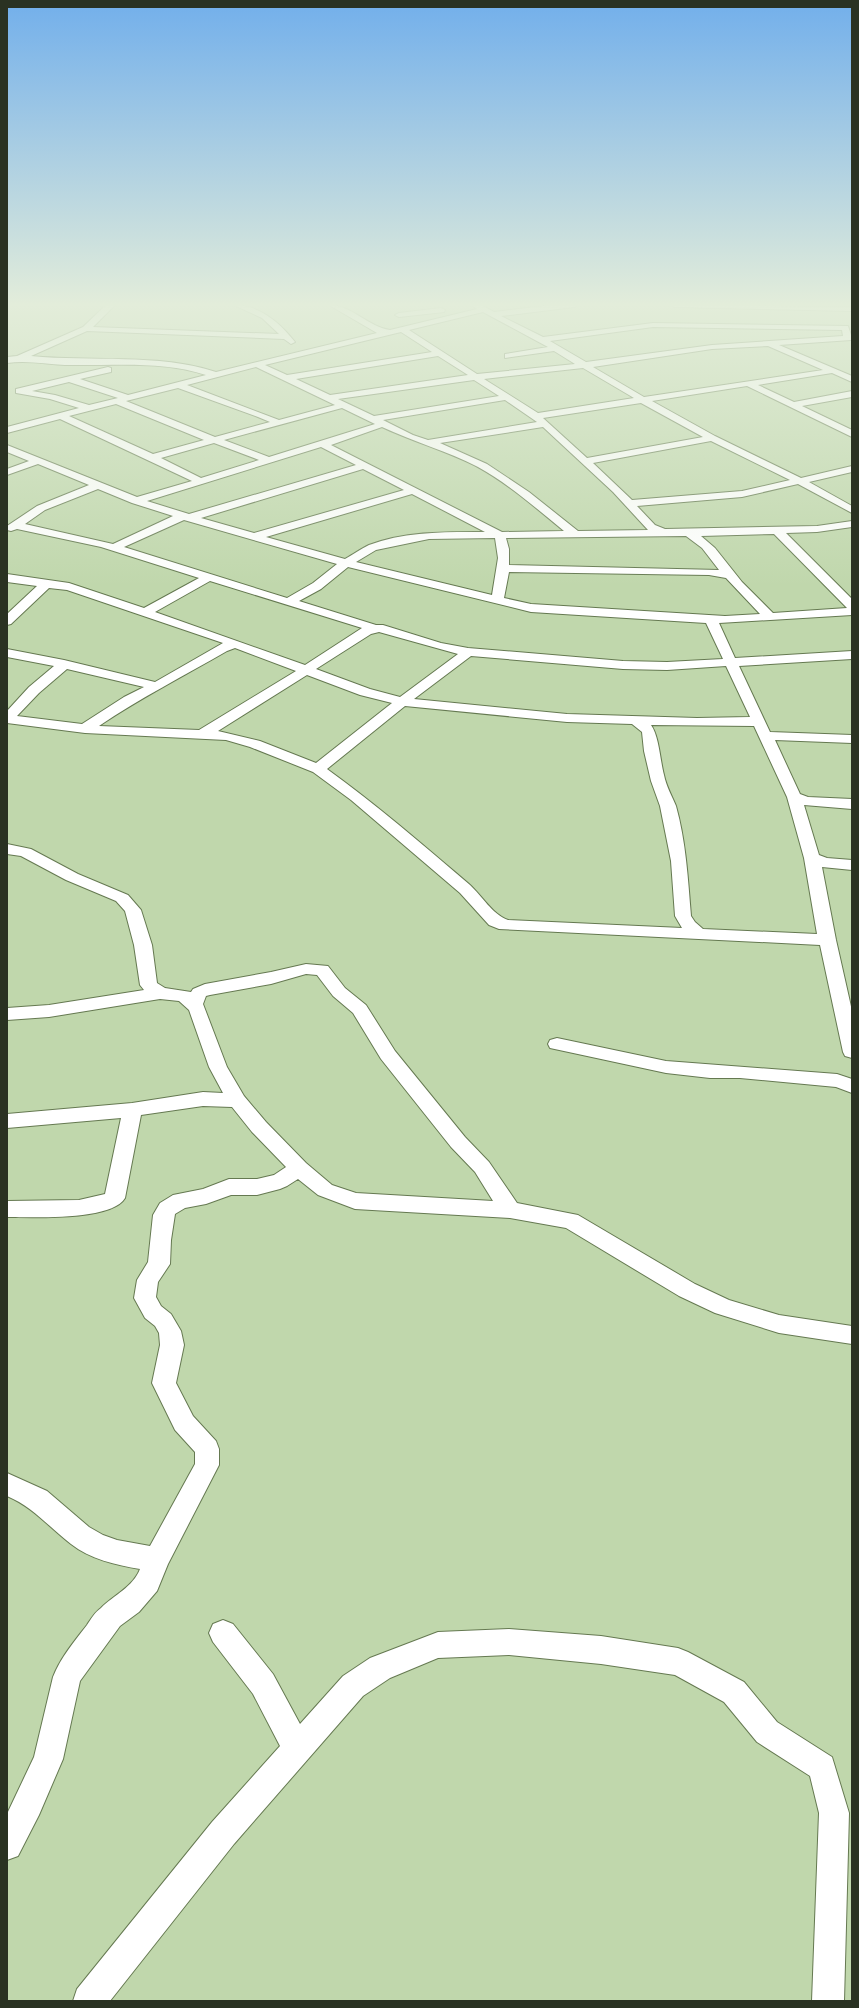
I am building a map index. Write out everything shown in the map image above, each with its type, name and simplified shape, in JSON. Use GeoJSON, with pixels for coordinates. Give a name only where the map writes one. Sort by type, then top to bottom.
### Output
{"type":"FeatureCollection","features":[{"type":"Feature","properties":{"kind":"street"},"geometry":{"type":"LineString","coordinates":[[58,399],[88,408]]}},
{"type":"Feature","properties":{"kind":"street"},"geometry":{"type":"LineString","coordinates":[[7,430],[126,399]]}},
{"type":"Feature","properties":{"kind":"street"},"geometry":{"type":"LineString","coordinates":[[218,399],[262,414],[277,422]]}},
{"type":"Feature","properties":{"kind":"street"},"geometry":{"type":"LineString","coordinates":[[331,399],[410,437],[428,442],[483,466],[531,498],[574,533]]}},
{"type":"Feature","properties":{"kind":"street"},"geometry":{"type":"LineString","coordinates":[[378,421],[499,399]]}},
{"type":"Feature","properties":{"kind":"street"},"geometry":{"type":"LineString","coordinates":[[511,399],[536,416],[629,503],[651,527],[663,533]]}},
{"type":"Feature","properties":{"kind":"street"},"geometry":{"type":"LineString","coordinates":[[536,416],[641,399],[712,438],[852,510]]}},
{"type":"Feature","properties":{"kind":"street"},"geometry":{"type":"LineString","coordinates":[[781,399],[852,434]]}},
{"type":"Feature","properties":{"kind":"street"},"geometry":{"type":"LineString","coordinates":[[794,405],[827,399]]}},
{"type":"Feature","properties":{"kind":"street"},"geometry":{"type":"LineString","coordinates":[[117,401],[268,460]]}},
{"type":"Feature","properties":{"kind":"street"},"geometry":{"type":"LineString","coordinates":[[152,457],[344,405]]}},
{"type":"Feature","properties":{"kind":"street"},"geometry":{"type":"LineString","coordinates":[[61,416],[152,457],[200,481]]}},
{"type":"Feature","properties":{"kind":"street"},"geometry":{"type":"LineString","coordinates":[[136,501],[375,428],[378,421]]}},
{"type":"Feature","properties":{"kind":"street"},"geometry":{"type":"LineString","coordinates":[[428,442],[544,424]]}},
{"type":"Feature","properties":{"kind":"street"},"geometry":{"type":"LineString","coordinates":[[585,461],[712,438]]}},
{"type":"Feature","properties":{"kind":"street"},"geometry":{"type":"LineString","coordinates":[[322,444],[363,466],[396,481],[411,491],[498,534],[502,540],[502,568],[497,601]]}},
{"type":"Feature","properties":{"kind":"street"},"geometry":{"type":"LineString","coordinates":[[7,448],[136,501],[186,517],[346,563],[497,601],[532,608],[725,620],[852,611]]}},
{"type":"Feature","properties":{"kind":"street"},"geometry":{"type":"LineString","coordinates":[[7,472],[38,462]]}},
{"type":"Feature","properties":{"kind":"street"},"geometry":{"type":"LineString","coordinates":[[113,548],[186,517],[314,482],[363,466]]}},
{"type":"Feature","properties":{"kind":"street"},"geometry":{"type":"LineString","coordinates":[[629,503],[742,494],[852,469]]}},
{"type":"Feature","properties":{"kind":"street"},"geometry":{"type":"LineString","coordinates":[[11,528],[41,508],[99,485]]}},
{"type":"Feature","properties":{"kind":"street"},"geometry":{"type":"LineString","coordinates":[[253,537],[411,491]]}},
{"type":"Feature","properties":{"kind":"street"},"geometry":{"type":"LineString","coordinates":[[288,602],[317,586],[346,563],[372,548],[389,542],[429,536],[778,531],[817,529],[852,524]]}},
{"type":"Feature","properties":{"kind":"street"},"geometry":{"type":"LineString","coordinates":[[11,528],[68,534],[288,602],[332,612],[376,629],[392,631],[439,646],[468,652],[667,666],[852,655]]}},
{"type":"Feature","properties":{"kind":"street"},"geometry":{"type":"LineString","coordinates":[[778,531],[852,606]]}},
{"type":"Feature","properties":{"kind":"street"},"geometry":{"type":"LineString","coordinates":[[689,533],[701,540],[710,548],[730,576],[769,616]]}},
{"type":"Feature","properties":{"kind":"street"},"geometry":{"type":"LineString","coordinates":[[502,568],[636,572],[709,572],[730,576]]}},
{"type":"Feature","properties":{"kind":"street"},"geometry":{"type":"LineString","coordinates":[[145,613],[209,577]]}},
{"type":"Feature","properties":{"kind":"street"},"geometry":{"type":"LineString","coordinates":[[7,578],[69,587],[307,669],[365,692],[404,702],[567,718],[759,722]]}},
{"type":"Feature","properties":{"kind":"street"},"geometry":{"type":"LineString","coordinates":[[7,621],[47,583]]}},
{"type":"Feature","properties":{"kind":"street"},"geometry":{"type":"LineString","coordinates":[[710,618],[767,736],[794,797],[812,858],[827,940],[852,1052]]}},
{"type":"Feature","properties":{"kind":"street"},"geometry":{"type":"LineString","coordinates":[[202,734],[224,722],[367,631],[376,629]]}},
{"type":"Feature","properties":{"kind":"street"},"geometry":{"type":"LineString","coordinates":[[85,730],[129,700],[222,648],[234,644]]}},
{"type":"Feature","properties":{"kind":"street"},"geometry":{"type":"LineString","coordinates":[[318,769],[349,746],[375,722],[404,702],[432,678],[468,652]]}},
{"type":"Feature","properties":{"kind":"street"},"geometry":{"type":"LineString","coordinates":[[7,653],[64,664],[156,686]]}},
{"type":"Feature","properties":{"kind":"street"},"geometry":{"type":"LineString","coordinates":[[64,664],[34,690],[7,719],[85,730],[227,736],[255,744],[318,769],[356,797],[466,890],[495,921],[505,925],[827,940]]}},
{"type":"Feature","properties":{"kind":"street"},"geometry":{"type":"LineString","coordinates":[[635,720],[644,725],[649,732],[651,751],[658,781],[668,806],[679,861],[683,916],[688,924],[700,935]]}},
{"type":"Feature","properties":{"kind":"street"},"geometry":{"type":"LineString","coordinates":[[767,736],[852,739]]}},
{"type":"Feature","properties":{"kind":"street"},"geometry":{"type":"LineString","coordinates":[[794,797],[806,801],[852,804]]}},
{"type":"Feature","properties":{"kind":"street"},"geometry":{"type":"LineString","coordinates":[[7,849],[25,852],[72,877],[122,898],[133,910],[143,945],[149,985],[160,993]]}},
{"type":"Feature","properties":{"kind":"street"},"geometry":{"type":"LineString","coordinates":[[812,858],[831,864],[852,865]]}},
{"type":"Feature","properties":{"kind":"street"},"geometry":{"type":"LineString","coordinates":[[194,1004],[199,993],[205,990],[271,978],[306,969],[322,970],[339,992],[360,1009],[388,1054],[458,1142],[482,1166],[510,1210]]}},
{"type":"Feature","properties":{"kind":"street"},"geometry":{"type":"LineString","coordinates":[[7,1014],[49,1011],[160,993],[184,996],[194,1004],[201,1015],[218,1067],[237,1100],[259,1127],[299,1168],[325,1190],[355,1201],[510,1210],[571,1221],[687,1290],[723,1307],[779,1324],[852,1335]]}},
{"type":"Feature","properties":{"kind":"street"},"geometry":{"type":"LineString","coordinates":[[557,1044],[666,1067],[710,1072],[740,1072],[837,1081],[852,1086]]}},
{"type":"Feature","properties":{"kind":"street"},"geometry":{"type":"LineString","coordinates":[[7,1121],[132,1110],[203,1098],[237,1100]]}},
{"type":"Feature","properties":{"kind":"street"},"geometry":{"type":"LineString","coordinates":[[7,1209],[93,1206],[109,1202],[115,1198],[132,1110]]}},
{"type":"Feature","properties":{"kind":"street"},"geometry":{"type":"LineString","coordinates":[[7,1845],[28,1804],[48,1759],[67,1678],[75,1663],[110,1617],[130,1603],[148,1582],[157,1559],[207,1465],[207,1449],[184,1423],[164,1383],[172,1345],[170,1331],[164,1320],[153,1312],[145,1298],[144,1291],[148,1280],[160,1264],[160,1240],[164,1215],[167,1209],[180,1201],[206,1196],[229,1187],[257,1187],[280,1181],[299,1168]]}},
{"type":"Feature","properties":{"kind":"street"},"geometry":{"type":"LineString","coordinates":[[7,1484],[29,1493],[43,1502],[81,1536],[95,1545],[126,1554],[157,1559]]}},
{"type":"Feature","properties":{"kind":"street"},"geometry":{"type":"LineString","coordinates":[[223,1633],[245,1663],[263,1684],[297,1748]]}},
{"type":"Feature","properties":{"kind":"street"},"geometry":{"type":"LineString","coordinates":[[89,2001],[224,1833],[353,1686],[380,1668],[438,1645],[509,1642],[601,1650],[678,1662],[734,1692],[767,1732],[822,1767],[834,1813],[828,2001]]}}]}
